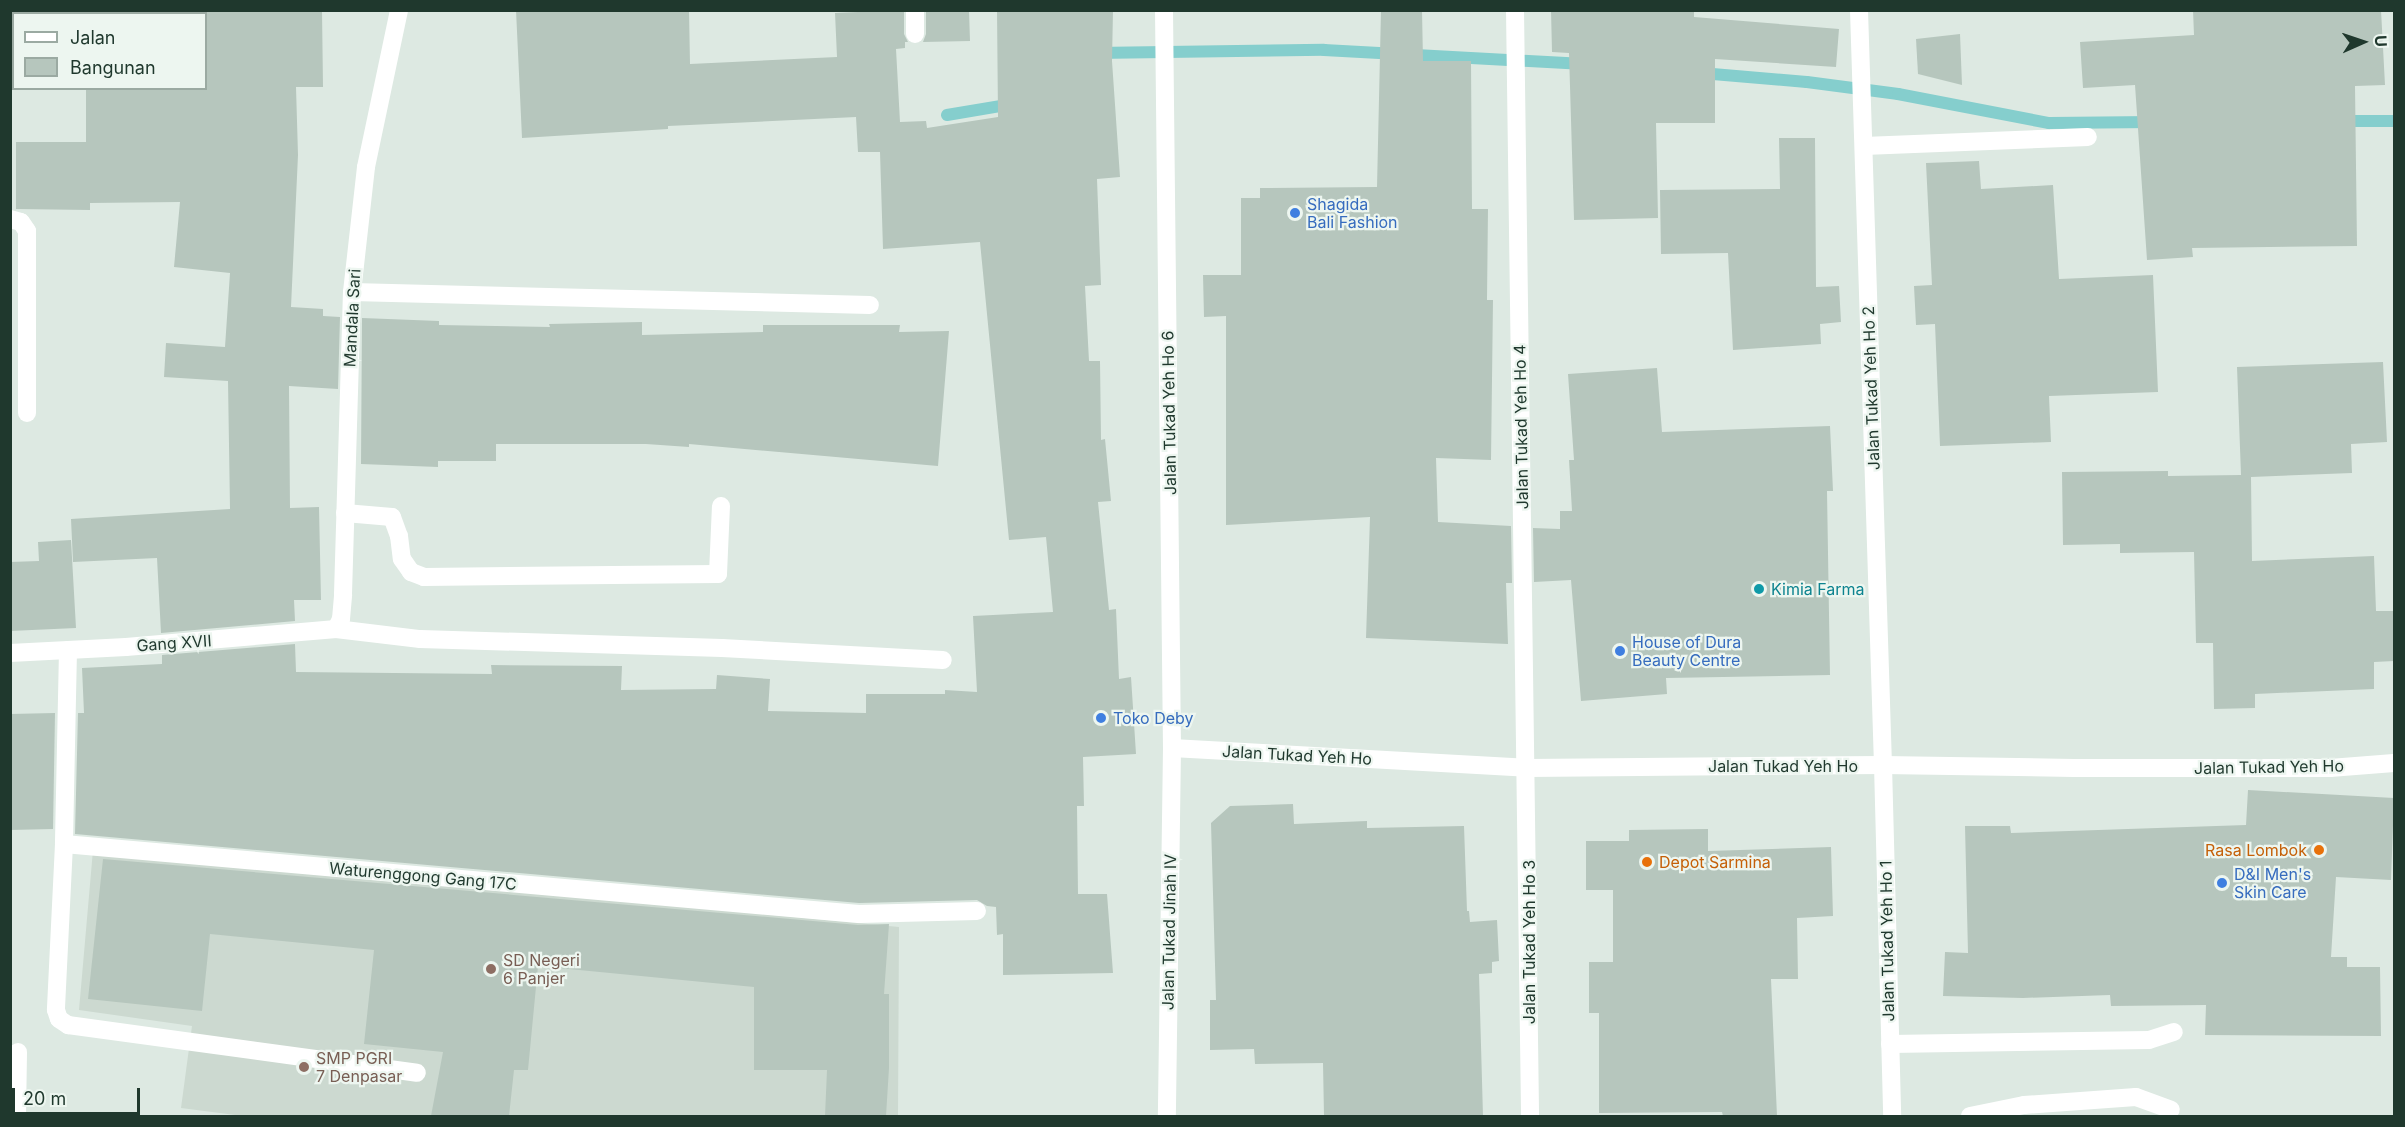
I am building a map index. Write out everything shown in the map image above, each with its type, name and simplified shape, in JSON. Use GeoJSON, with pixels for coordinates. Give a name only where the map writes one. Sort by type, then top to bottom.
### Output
{"type":"FeatureCollection","features":[{"type":"Feature","properties":{"kind":"street"},"geometry":{"type":"LineString","coordinates":[[10,17],[12,10]]}},
{"type":"Feature","properties":{"kind":"street","name":"Mandala Sari"},"geometry":{"type":"LineString","coordinates":[[336,629],[341,619],[352,292],[366,167],[399,10]]}},
{"type":"Feature","properties":{"kind":"street"},"geometry":{"type":"LineString","coordinates":[[915,10],[915,34]]}},
{"type":"Feature","properties":{"kind":"street","name":"Jalan Tukad Yeh Ho 6"},"geometry":{"type":"LineString","coordinates":[[1164,10],[1172,748]]}},
{"type":"Feature","properties":{"kind":"street","name":"Jalan Tukad Yeh Ho 4"},"geometry":{"type":"LineString","coordinates":[[1515,10],[1527,768]]}},
{"type":"Feature","properties":{"kind":"street","name":"Jalan Tukad Yeh Ho 2"},"geometry":{"type":"LineString","coordinates":[[1859,10],[1884,765]]}},
{"type":"Feature","properties":{"kind":"street"},"geometry":{"type":"LineString","coordinates":[[1864,146],[2088,137]]}},
{"type":"Feature","properties":{"kind":"street"},"geometry":{"type":"LineString","coordinates":[[10,219],[21,222],[27,231],[27,413]]}},
{"type":"Feature","properties":{"kind":"street"},"geometry":{"type":"LineString","coordinates":[[352,292],[870,305]]}},
{"type":"Feature","properties":{"kind":"street"},"geometry":{"type":"LineString","coordinates":[[345,513],[392,517],[399,536],[402,559],[411,572],[424,577],[718,574],[721,506]]}},
{"type":"Feature","properties":{"kind":"street","name":"Gang XVII"},"geometry":{"type":"LineString","coordinates":[[10,653],[336,629],[420,639],[722,648],[943,660]]}},
{"type":"Feature","properties":{"kind":"street"},"geometry":{"type":"LineString","coordinates":[[68,650],[64,844],[56,1010],[59,1019],[68,1025],[417,1073]]}},
{"type":"Feature","properties":{"kind":"street","name":"Jalan Tukad Yeh Ho"},"geometry":{"type":"LineString","coordinates":[[1172,748],[1527,768],[1884,765],[2330,768],[2394,763]]}},
{"type":"Feature","properties":{"kind":"street","name":"Jalan Tukad Jinah IV"},"geometry":{"type":"LineString","coordinates":[[1167,1116],[1172,748]]}},
{"type":"Feature","properties":{"kind":"street","name":"Jalan Tukad Yeh Ho 1"},"geometry":{"type":"LineString","coordinates":[[1884,765],[1892,1116]]}},
{"type":"Feature","properties":{"kind":"street","name":"Jalan Tukad Yeh Ho 3"},"geometry":{"type":"LineString","coordinates":[[1527,768],[1530,1116]]}},
{"type":"Feature","properties":{"kind":"street","name":"Waturenggong Gang 17C"},"geometry":{"type":"LineString","coordinates":[[64,844],[860,914],[977,911]]}},
{"type":"Feature","properties":{"kind":"street"},"geometry":{"type":"LineString","coordinates":[[1890,1044],[2149,1040],[2174,1032]]}},
{"type":"Feature","properties":{"kind":"street"},"geometry":{"type":"LineString","coordinates":[[17,1116],[18,1052]]}},
{"type":"Feature","properties":{"kind":"street"},"geometry":{"type":"LineString","coordinates":[[1970,1116],[2024,1105],[2136,1097],[2171,1110]]}},
{"type":"Feature","properties":{"kind":"shaded area","name":"SD Negeri 6 Panjer"},"geometry":{"type":"Polygon","coordinates":[[[93,850],[899,927],[898,1116],[243,1116],[181,1108],[192,1026],[79,1010],[93,850]]]}},
{"type":"Feature","properties":{"kind":"building"},"geometry":{"type":"Polygon","coordinates":[[[206,10],[322,10],[323,87],[296,87],[298,155],[291,307],[323,309],[323,316],[340,317],[338,389],[289,386],[290,508],[319,507],[321,600],[294,600],[295,621],[161,633],[157,558],[73,562],[71,519],[230,509],[228,381],[164,377],[166,343],[225,347],[230,273],[174,267],[180,202],[90,203],[90,210],[16,209],[16,142],[86,142],[86,90],[207,90],[206,10]]]}},
{"type":"Feature","properties":{"kind":"building"},"geometry":{"type":"Polygon","coordinates":[[[516,10],[689,10],[690,64],[837,57],[835,13],[904,10],[904,34],[908,42],[905,42],[905,48],[896,49],[900,122],[926,121],[927,128],[998,117],[997,10],[1113,10],[1112,61],[1120,177],[1097,179],[1101,285],[1085,286],[1089,361],[1100,361],[1101,440],[1105,439],[1111,501],[1098,502],[1109,610],[1116,609],[1119,679],[1131,677],[1136,754],[1083,757],[1084,806],[1077,806],[1078,894],[1107,894],[1113,973],[1003,975],[1003,934],[997,935],[996,907],[987,906],[977,900],[859,903],[75,834],[78,713],[84,713],[82,668],[162,664],[162,655],[295,644],[296,672],[492,674],[491,665],[622,666],[621,690],[716,689],[717,675],[770,679],[768,711],[866,713],[866,694],[945,694],[945,690],[977,692],[973,616],[1053,612],[1046,537],[1009,540],[980,242],[883,249],[880,152],[858,152],[856,117],[668,126],[668,129],[522,138],[516,10]]]}},
{"type":"Feature","properties":{"kind":"building"},"geometry":{"type":"Polygon","coordinates":[[[926,10],[969,10],[970,41],[923,42],[926,34],[926,10]]]}},
{"type":"Feature","properties":{"kind":"building"},"geometry":{"type":"Polygon","coordinates":[[[1381,10],[1422,10],[1423,61],[1471,61],[1472,209],[1488,209],[1487,300],[1493,300],[1491,460],[1436,458],[1438,522],[1511,526],[1512,583],[1506,583],[1508,644],[1366,638],[1370,517],[1226,525],[1226,316],[1204,317],[1203,275],[1241,275],[1241,198],[1260,198],[1260,188],[1377,187],[1381,10]]]}},
{"type":"Feature","properties":{"kind":"building"},"geometry":{"type":"Polygon","coordinates":[[[1551,10],[1694,10],[1694,17],[1839,29],[1836,67],[1715,59],[1715,123],[1656,123],[1658,218],[1574,220],[1569,53],[1552,52],[1551,10]]]}},
{"type":"Feature","properties":{"kind":"building"},"geometry":{"type":"Polygon","coordinates":[[[2193,10],[2381,10],[2385,85],[2355,86],[2357,246],[2192,248],[2193,257],[2147,260],[2135,85],[2083,88],[2080,42],[2194,35],[2193,10]]]}},
{"type":"Feature","properties":{"kind":"building"},"geometry":{"type":"Polygon","coordinates":[[[1960,34],[1962,85],[1918,74],[1916,39],[1960,34]]]}},
{"type":"Feature","properties":{"kind":"building"},"geometry":{"type":"Polygon","coordinates":[[[1779,138],[1815,138],[1816,287],[1839,286],[1841,322],[1820,324],[1821,344],[1733,350],[1728,253],[1661,254],[1660,190],[1780,189],[1779,138]]]}},
{"type":"Feature","properties":{"kind":"building"},"geometry":{"type":"Polygon","coordinates":[[[1979,161],[1981,189],[2053,185],[2059,279],[2153,275],[2158,392],[2049,396],[2051,442],[1940,446],[1935,324],[1916,325],[1914,286],[1932,285],[1926,163],[1979,161]]]}},
{"type":"Feature","properties":{"kind":"building"},"geometry":{"type":"Polygon","coordinates":[[[362,318],[439,321],[439,325],[550,327],[549,324],[642,322],[642,335],[763,332],[763,325],[900,325],[899,332],[949,331],[938,466],[689,444],[689,447],[646,444],[496,444],[496,461],[438,461],[438,467],[361,464],[362,318]]]}},
{"type":"Feature","properties":{"kind":"building"},"geometry":{"type":"Polygon","coordinates":[[[2383,362],[2387,442],[2351,444],[2352,473],[2251,477],[2252,561],[2374,556],[2376,611],[2394,611],[2394,661],[2374,662],[2374,689],[2255,694],[2255,708],[2214,709],[2213,643],[2196,643],[2194,552],[2120,553],[2120,544],[2063,545],[2062,472],[2168,471],[2168,476],[2241,475],[2237,367],[2383,362]]]}},
{"type":"Feature","properties":{"kind":"building"},"geometry":{"type":"Polygon","coordinates":[[[1657,368],[1662,432],[1830,426],[1833,491],[1827,491],[1830,675],[1666,678],[1667,694],[1581,701],[1571,580],[1534,582],[1533,528],[1560,529],[1560,511],[1572,511],[1569,460],[1574,460],[1568,374],[1657,368]]]}},
{"type":"Feature","properties":{"kind":"building"},"geometry":{"type":"Polygon","coordinates":[[[71,540],[76,628],[10,631],[10,562],[39,561],[38,542],[71,540]]]}},
{"type":"Feature","properties":{"kind":"building"},"geometry":{"type":"Polygon","coordinates":[[[55,713],[53,829],[10,830],[10,714],[55,713]]]}},
{"type":"Feature","properties":{"kind":"building"},"geometry":{"type":"Polygon","coordinates":[[[2248,790],[2394,798],[2391,880],[2336,877],[2331,957],[2347,957],[2347,967],[2380,967],[2381,1036],[2205,1035],[2206,1005],[2111,1006],[2110,995],[2023,998],[1943,996],[1945,952],[1968,953],[1965,826],[2010,826],[2011,833],[2246,825],[2248,790]]]}},
{"type":"Feature","properties":{"kind":"building"},"geometry":{"type":"Polygon","coordinates":[[[1293,804],[1294,824],[1367,821],[1367,828],[1464,826],[1467,911],[1469,911],[1470,922],[1497,920],[1499,961],[1492,962],[1492,973],[1479,974],[1483,1116],[1324,1116],[1323,1063],[1255,1064],[1254,1049],[1210,1050],[1210,1000],[1216,1000],[1211,823],[1230,806],[1293,804]]]}},
{"type":"Feature","properties":{"kind":"building"},"geometry":{"type":"Polygon","coordinates":[[[1708,829],[1708,851],[1831,847],[1833,916],[1797,918],[1798,979],[1771,979],[1777,1116],[1723,1116],[1722,1112],[1599,1113],[1599,1013],[1589,1013],[1589,962],[1613,962],[1613,890],[1586,890],[1586,841],[1629,841],[1629,830],[1708,829]]]}},
{"type":"Feature","properties":{"kind":"building","name":"SD Negeri 6 Panjer"},"geometry":{"type":"Polygon","coordinates":[[[103,859],[858,925],[889,924],[884,994],[889,994],[889,1068],[886,1116],[825,1116],[827,1070],[754,1070],[754,987],[538,966],[528,1070],[514,1070],[509,1116],[431,1116],[443,1052],[364,1044],[374,950],[210,934],[202,1011],[88,999],[103,859]]]}},
{"type":"Feature","properties":{"kind":"waterway"},"geometry":{"type":"LineString","coordinates":[[1095,53],[1324,50],[1585,64]]}},
{"type":"Feature","properties":{"kind":"waterway"},"geometry":{"type":"LineString","coordinates":[[1701,73],[1807,82],[1898,94],[2049,123],[2153,122]]}},
{"type":"Feature","properties":{"kind":"waterway"},"geometry":{"type":"LineString","coordinates":[[947,115],[1013,104]]}},
{"type":"Feature","properties":{"kind":"waterway"},"geometry":{"type":"LineString","coordinates":[[2339,121],[2394,121]]}},
{"type":"Feature","properties":{"kind":"place","name":"Shagida Bali Fashion"},"geometry":{"type":"Point","coordinates":[1295,213]}},
{"type":"Feature","properties":{"kind":"place","name":"Kimia Farma"},"geometry":{"type":"Point","coordinates":[1759,589]}},
{"type":"Feature","properties":{"kind":"place","name":"House of Dura Beauty Centre"},"geometry":{"type":"Point","coordinates":[1620,651]}},
{"type":"Feature","properties":{"kind":"place","name":"Toko Deby"},"geometry":{"type":"Point","coordinates":[1101,718]}},
{"type":"Feature","properties":{"kind":"place","name":"Rasa Lombok"},"geometry":{"type":"Point","coordinates":[2319,850]}},
{"type":"Feature","properties":{"kind":"place","name":"Depot Sarmina"},"geometry":{"type":"Point","coordinates":[1647,862]}},
{"type":"Feature","properties":{"kind":"place","name":"D&I Men's Skin Care"},"geometry":{"type":"Point","coordinates":[2222,883]}},
{"type":"Feature","properties":{"kind":"place","name":"SD Negeri 6 Panjer"},"geometry":{"type":"Point","coordinates":[491,969]}},
{"type":"Feature","properties":{"kind":"place","name":"SMP PGRI 7 Denpasar"},"geometry":{"type":"Point","coordinates":[304,1067]}}]}
